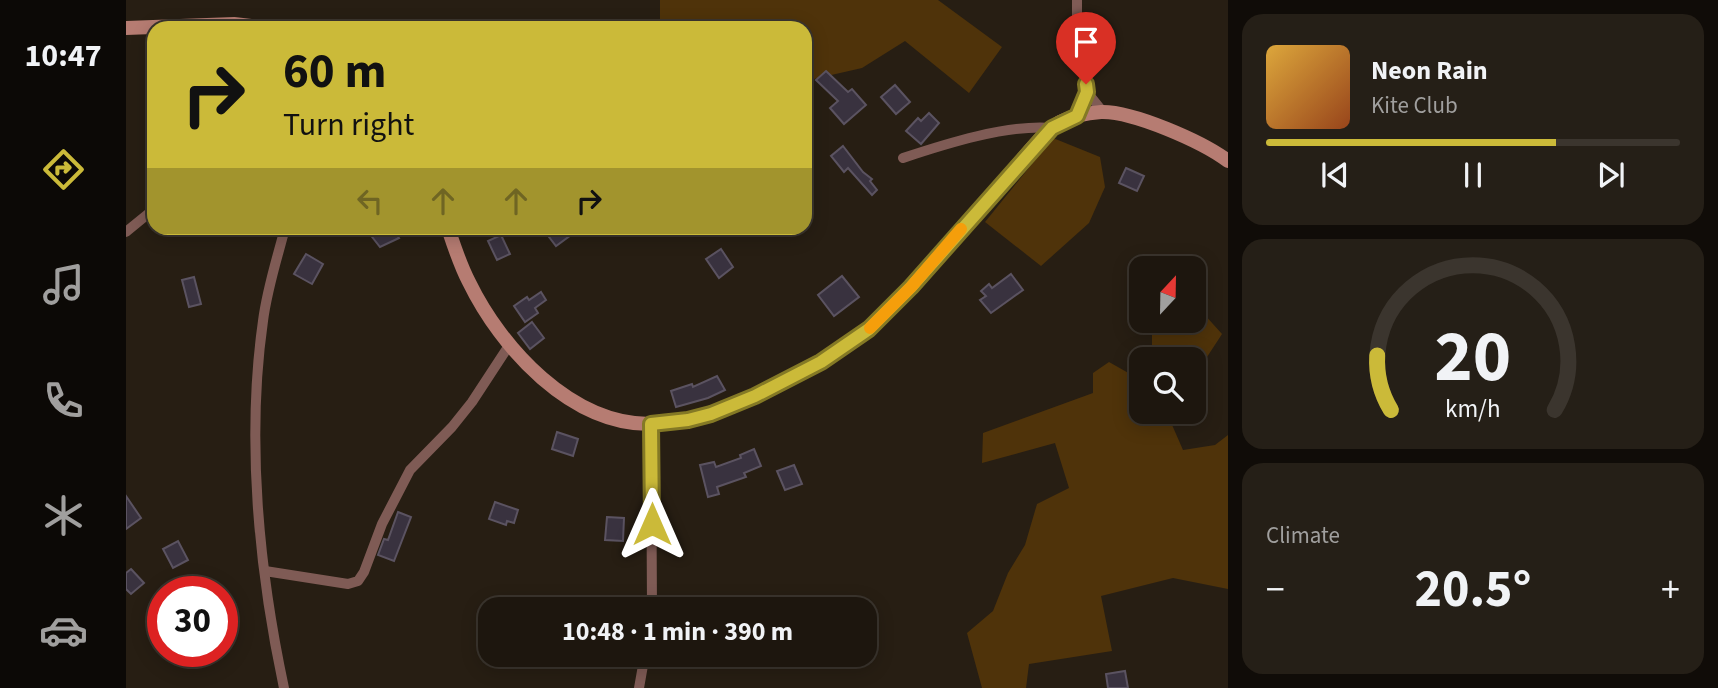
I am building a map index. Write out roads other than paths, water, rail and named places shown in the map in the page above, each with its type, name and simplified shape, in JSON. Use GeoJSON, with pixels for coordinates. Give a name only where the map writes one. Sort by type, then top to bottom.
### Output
{"type":"FeatureCollection","features":[{"type":"Feature","properties":{"kind":"street"},"geometry":{"type":"LineString","coordinates":[[1077,0],[1077,31],[1087,92],[1103,112]]}},
{"type":"Feature","properties":{"kind":"street"},"geometry":{"type":"LineString","coordinates":[[126,28],[147,27]]}},
{"type":"Feature","properties":{"kind":"street"},"geometry":{"type":"LineString","coordinates":[[1077,116],[1087,92]]}},
{"type":"Feature","properties":{"kind":"street"},"geometry":{"type":"LineString","coordinates":[[451,235],[475,294],[510,344],[544,378],[569,400],[592,412],[620,421],[651,424],[688,420],[711,414],[755,396],[821,362],[869,329],[911,287],[1052,128],[1077,116],[1103,112],[1136,119],[1196,142],[1228,161]]}},
{"type":"Feature","properties":{"kind":"street"},"geometry":{"type":"LineString","coordinates":[[903,158],[956,141],[1033,128],[1052,128]]}},
{"type":"Feature","properties":{"kind":"street"},"geometry":{"type":"LineString","coordinates":[[126,232],[147,215]]}},
{"type":"Feature","properties":{"kind":"street"},"geometry":{"type":"LineString","coordinates":[[283,235],[266,301],[254,409],[256,472],[265,571],[284,688]]}},
{"type":"Feature","properties":{"kind":"street"},"geometry":{"type":"LineString","coordinates":[[265,571],[348,584],[358,581],[410,470],[472,402],[510,344]]}},
{"type":"Feature","properties":{"kind":"street"},"geometry":{"type":"LineString","coordinates":[[651,424],[652,597]]}},
{"type":"Feature","properties":{"kind":"street"},"geometry":{"type":"LineString","coordinates":[[639,688],[643,667]]}}]}
